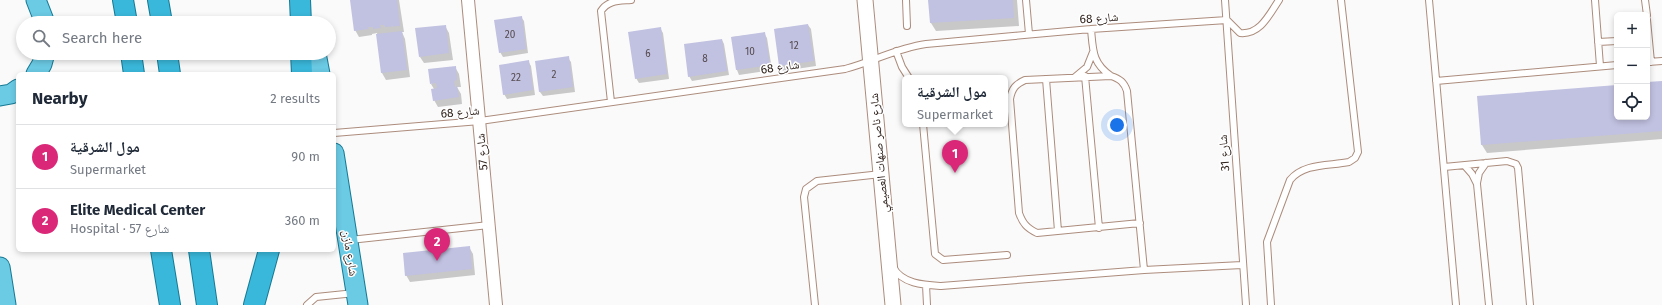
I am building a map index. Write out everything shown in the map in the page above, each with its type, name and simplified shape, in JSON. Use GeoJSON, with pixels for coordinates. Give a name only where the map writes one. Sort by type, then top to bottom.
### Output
{"type":"FeatureCollection","features":[{"type":"Feature","properties":{"kind":"highway"},"geometry":{"type":"LineString","coordinates":[[123,0],[125,16]]}},
{"type":"Feature","properties":{"kind":"highway"},"geometry":{"type":"LineString","coordinates":[[158,0],[161,16]]}},
{"type":"Feature","properties":{"kind":"highway"},"geometry":{"type":"LineString","coordinates":[[300,0],[301,16]]}},
{"type":"Feature","properties":{"kind":"highway"},"geometry":{"type":"LineString","coordinates":[[132,60],[134,72]]}},
{"type":"Feature","properties":{"kind":"highway"},"geometry":{"type":"LineString","coordinates":[[168,60],[170,72]]}},
{"type":"Feature","properties":{"kind":"highway"},"geometry":{"type":"LineString","coordinates":[[301,60],[302,72]]}},
{"type":"Feature","properties":{"kind":"highway"},"geometry":{"type":"LineString","coordinates":[[161,252],[170,305]]}},
{"type":"Feature","properties":{"kind":"highway"},"geometry":{"type":"LineString","coordinates":[[198,252],[207,305]]}},
{"type":"Feature","properties":{"kind":"highway"},"geometry":{"type":"LineString","coordinates":[[254,305],[268,252]]}},
{"type":"Feature","properties":{"kind":"main road"},"geometry":{"type":"LineString","coordinates":[[36,0],[42,16]]}},
{"type":"Feature","properties":{"kind":"main road"},"geometry":{"type":"LineString","coordinates":[[306,0],[309,16]]}},
{"type":"Feature","properties":{"kind":"main road"},"geometry":{"type":"LineString","coordinates":[[37,72],[43,60]]}},
{"type":"Feature","properties":{"kind":"main road"},"geometry":{"type":"LineString","coordinates":[[317,60],[320,72]]}},
{"type":"Feature","properties":{"kind":"main road"},"geometry":{"type":"LineString","coordinates":[[0,96],[11,94],[16,90]]}},
{"type":"Feature","properties":{"kind":"main road","name":"شارع مازن"},"geometry":{"type":"LineString","coordinates":[[336,165],[357,299]]}},
{"type":"Feature","properties":{"kind":"main road"},"geometry":{"type":"LineString","coordinates":[[0,267],[6,305]]}},
{"type":"Feature","properties":{"kind":"street","name":"شارع 57"},"geometry":{"type":"LineString","coordinates":[[468,0],[496,305]]}},
{"type":"Feature","properties":{"kind":"street","name":"شارع ناصر صنهات العصيمي"},"geometry":{"type":"LineString","coordinates":[[865,0],[893,305]]}},
{"type":"Feature","properties":{"kind":"lane"},"geometry":{"type":"LineString","coordinates":[[611,102],[601,12],[604,6],[611,2],[632,0]]}},
{"type":"Feature","properties":{"kind":"lane"},"geometry":{"type":"LineString","coordinates":[[906,0],[907,26]]}},
{"type":"Feature","properties":{"kind":"lane"},"geometry":{"type":"LineString","coordinates":[[1026,0],[1029,34]]}},
{"type":"Feature","properties":{"kind":"lane","name":"شارع 31"},"geometry":{"type":"LineString","coordinates":[[1225,0],[1242,265],[1246,305]]}},
{"type":"Feature","properties":{"kind":"lane"},"geometry":{"type":"LineString","coordinates":[[1227,20],[1240,33],[1248,34],[1263,24],[1279,0]]}},
{"type":"Feature","properties":{"kind":"lane"},"geometry":{"type":"LineString","coordinates":[[1271,305],[1267,242],[1290,180],[1295,174],[1309,168],[1349,162],[1355,158],[1358,152],[1341,0]]}},
{"type":"Feature","properties":{"kind":"lane"},"geometry":{"type":"LineString","coordinates":[[1429,0],[1456,305]]}},
{"type":"Feature","properties":{"kind":"lane"},"geometry":{"type":"LineString","coordinates":[[1595,0],[1600,66]]}},
{"type":"Feature","properties":{"kind":"lane"},"geometry":{"type":"LineString","coordinates":[[1645,0],[1646,12]]}},
{"type":"Feature","properties":{"kind":"lane","name":"شارع 68"},"geometry":{"type":"LineString","coordinates":[[336,133],[480,121],[845,69],[912,46],[926,44],[1091,29],[1227,20]]}},
{"type":"Feature","properties":{"kind":"lane"},"geometry":{"type":"LineString","coordinates":[[1091,29],[1093,52],[1099,66],[1111,76]]}},
{"type":"Feature","properties":{"kind":"lane"},"geometry":{"type":"LineString","coordinates":[[1598,42],[1614,40]]}},
{"type":"Feature","properties":{"kind":"lane"},"geometry":{"type":"LineString","coordinates":[[896,51],[902,67],[907,75]]}},
{"type":"Feature","properties":{"kind":"lane"},"geometry":{"type":"LineString","coordinates":[[1075,77],[1087,67],[1093,52]]}},
{"type":"Feature","properties":{"kind":"lane"},"geometry":{"type":"LineString","coordinates":[[1650,62],[1662,61]]}},
{"type":"Feature","properties":{"kind":"lane"},"geometry":{"type":"LineString","coordinates":[[1436,80],[1614,65]]}},
{"type":"Feature","properties":{"kind":"lane"},"geometry":{"type":"LineString","coordinates":[[1140,223],[1037,233],[1029,229],[1023,223],[1019,213],[1010,99],[1011,91],[1017,84],[1025,80],[1085,76],[1111,76],[1120,79],[1125,84],[1128,91],[1140,223],[1144,270]]}},
{"type":"Feature","properties":{"kind":"lane"},"geometry":{"type":"LineString","coordinates":[[1085,76],[1099,228]]}},
{"type":"Feature","properties":{"kind":"lane"},"geometry":{"type":"LineString","coordinates":[[1046,79],[1058,231]]}},
{"type":"Feature","properties":{"kind":"lane"},"geometry":{"type":"LineString","coordinates":[[923,127],[935,254],[943,260],[1007,255]]}},
{"type":"Feature","properties":{"kind":"lane"},"geometry":{"type":"LineString","coordinates":[[1444,168],[1507,161],[1516,164],[1518,168],[1530,305]]}},
{"type":"Feature","properties":{"kind":"lane"},"geometry":{"type":"LineString","coordinates":[[1486,163],[1479,173],[1477,184],[1489,305]]}},
{"type":"Feature","properties":{"kind":"lane"},"geometry":{"type":"LineString","coordinates":[[1464,166],[1472,174],[1477,184]]}},
{"type":"Feature","properties":{"kind":"lane"},"geometry":{"type":"LineString","coordinates":[[815,305],[804,197],[806,189],[817,181],[881,174]]}},
{"type":"Feature","properties":{"kind":"lane"},"geometry":{"type":"LineString","coordinates":[[348,240],[489,225]]}},
{"type":"Feature","properties":{"kind":"lane"},"geometry":{"type":"LineString","coordinates":[[889,258],[895,270],[908,281],[926,285],[941,286],[1144,270],[1242,265]]}},
{"type":"Feature","properties":{"kind":"lane"},"geometry":{"type":"LineString","coordinates":[[926,285],[927,305]]}},
{"type":"Feature","properties":{"kind":"lane"},"geometry":{"type":"LineString","coordinates":[[307,305],[316,297],[357,299]]}},
{"type":"Feature","properties":{"kind":"building"},"geometry":{"type":"Polygon","coordinates":[[[350,0],[397,0],[400,26],[385,27],[384,25],[380,25],[381,28],[373,29],[373,27],[368,27],[369,29],[354,31],[350,0]]]}},
{"type":"Feature","properties":{"kind":"building"},"geometry":{"type":"Polygon","coordinates":[[[928,0],[1013,0],[1014,18],[930,23],[928,0]]]}},
{"type":"Feature","properties":{"kind":"building"},"geometry":{"type":"Polygon","coordinates":[[[522,16],[526,49],[499,53],[494,20],[522,16]]]}},
{"type":"Feature","properties":{"kind":"building"},"geometry":{"type":"Polygon","coordinates":[[[808,24],[814,61],[779,66],[774,29],[808,24]]]}},
{"type":"Feature","properties":{"kind":"building"},"geometry":{"type":"Polygon","coordinates":[[[446,25],[449,53],[419,57],[415,28],[446,25]]]}},
{"type":"Feature","properties":{"kind":"building"},"geometry":{"type":"Polygon","coordinates":[[[661,27],[667,74],[635,79],[628,32],[661,27]]]}},
{"type":"Feature","properties":{"kind":"building"},"geometry":{"type":"Polygon","coordinates":[[[402,31],[407,70],[381,73],[376,34],[402,31]]]}},
{"type":"Feature","properties":{"kind":"building"},"geometry":{"type":"Polygon","coordinates":[[[765,32],[770,65],[736,70],[731,37],[765,32]]]}},
{"type":"Feature","properties":{"kind":"building"},"geometry":{"type":"Polygon","coordinates":[[[722,39],[727,71],[688,77],[684,44],[722,39]]]}},
{"type":"Feature","properties":{"kind":"building"},"geometry":{"type":"Polygon","coordinates":[[[569,56],[573,87],[539,92],[535,61],[569,56]]]}},
{"type":"Feature","properties":{"kind":"building"},"geometry":{"type":"Polygon","coordinates":[[[529,60],[533,90],[503,95],[499,65],[529,60]]]}},
{"type":"Feature","properties":{"kind":"building"},"geometry":{"type":"Polygon","coordinates":[[[456,66],[457,80],[454,81],[455,87],[457,86],[459,97],[433,101],[431,89],[437,88],[436,83],[430,84],[428,69],[456,66]]]}},
{"type":"Feature","properties":{"kind":"building"},"geometry":{"type":"Polygon","coordinates":[[[1662,81],[1662,131],[1481,145],[1477,96],[1614,85],[1614,120],[1650,120],[1650,82],[1662,81]]]}},
{"type":"Feature","properties":{"kind":"building"},"geometry":{"type":"Polygon","coordinates":[[[470,246],[472,269],[405,276],[403,253],[470,246]]]}},
{"type":"Feature","properties":{"kind":"place","name":"مول الشرقية"},"geometry":{"type":"Point","coordinates":[955,173]}},
{"type":"Feature","properties":{"kind":"place","name":"Elite Medical Center"},"geometry":{"type":"Point","coordinates":[437,261]}}]}
